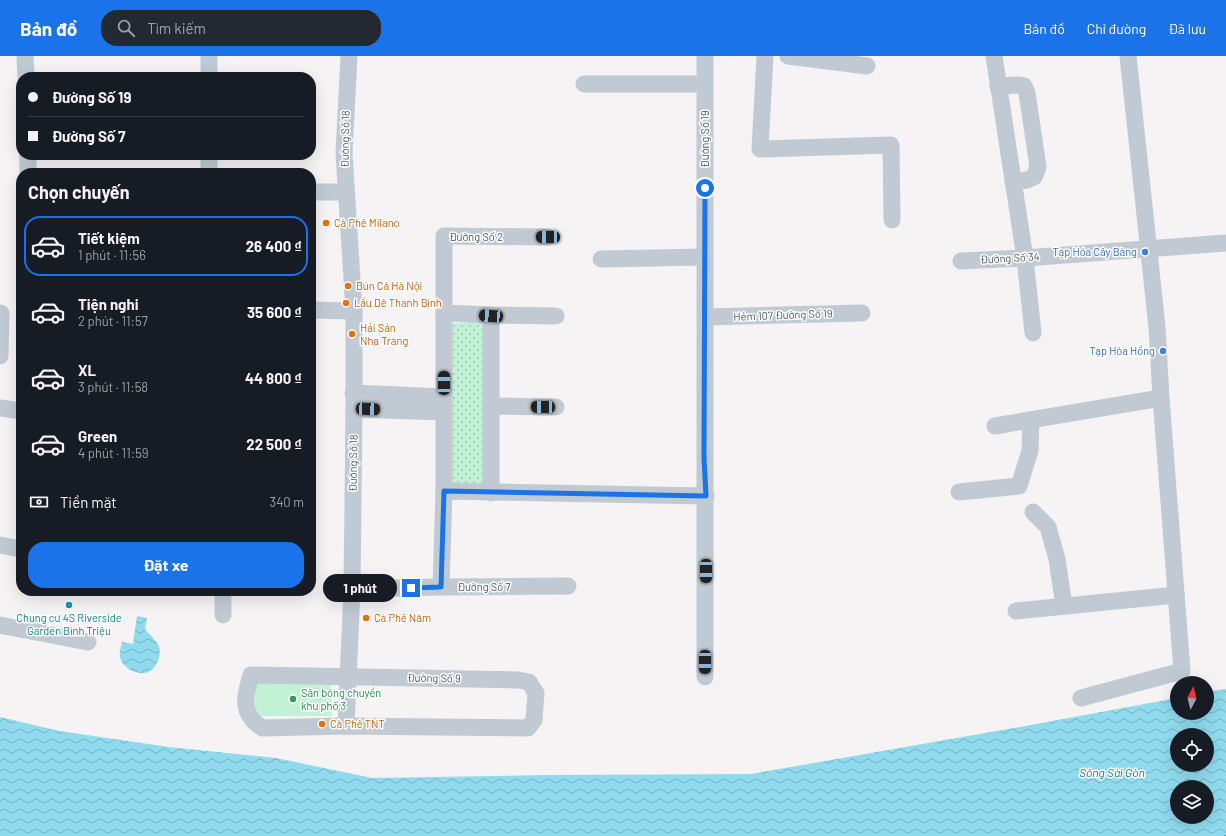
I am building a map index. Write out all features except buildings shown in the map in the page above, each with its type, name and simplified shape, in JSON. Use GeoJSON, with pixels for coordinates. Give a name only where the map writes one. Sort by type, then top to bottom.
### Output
{"type":"FeatureCollection","features":[{"type":"Feature","properties":{"kind":"street"},"geometry":{"type":"LineString","coordinates":[[25,56],[26,72]]}},
{"type":"Feature","properties":{"kind":"street"},"geometry":{"type":"LineString","coordinates":[[209,56],[209,72]]}},
{"type":"Feature","properties":{"kind":"street","name":"Đường Số 18"},"geometry":{"type":"LineString","coordinates":[[346,726],[352,589],[354,311],[344,153],[349,56]]}},
{"type":"Feature","properties":{"kind":"street","name":"Đường Số 19"},"geometry":{"type":"LineString","coordinates":[[705,56],[705,677]]}},
{"type":"Feature","properties":{"kind":"street"},"geometry":{"type":"LineString","coordinates":[[765,56],[760,149],[891,145],[892,220]]}},
{"type":"Feature","properties":{"kind":"street"},"geometry":{"type":"LineString","coordinates":[[788,56],[867,66]]}},
{"type":"Feature","properties":{"kind":"street"},"geometry":{"type":"LineString","coordinates":[[994,56],[1025,258],[1033,334]]}},
{"type":"Feature","properties":{"kind":"street"},"geometry":{"type":"LineString","coordinates":[[1081,698],[1182,671],[1157,327],[1128,56]]}},
{"type":"Feature","properties":{"kind":"street"},"geometry":{"type":"LineString","coordinates":[[584,84],[704,84]]}},
{"type":"Feature","properties":{"kind":"street"},"geometry":{"type":"LineString","coordinates":[[998,86],[1024,86],[1027,93],[1038,167],[1034,178],[1013,182]]}},
{"type":"Feature","properties":{"kind":"street"},"geometry":{"type":"LineString","coordinates":[[316,192],[346,192]]}},
{"type":"Feature","properties":{"kind":"street","name":"Đường Số 2"},"geometry":{"type":"LineString","coordinates":[[441,587],[444,491],[444,236],[548,237]]}},
{"type":"Feature","properties":{"kind":"street","name":"Đường Số 34"},"geometry":{"type":"LineString","coordinates":[[961,261],[1025,258],[1226,243]]}},
{"type":"Feature","properties":{"kind":"street"},"geometry":{"type":"LineString","coordinates":[[601,259],[705,257]]}},
{"type":"Feature","properties":{"kind":"street"},"geometry":{"type":"LineString","coordinates":[[316,310],[354,311]]}},
{"type":"Feature","properties":{"kind":"street"},"geometry":{"type":"LineString","coordinates":[[444,312],[491,316],[556,316]]}},
{"type":"Feature","properties":{"kind":"street"},"geometry":{"type":"LineString","coordinates":[[0,356],[1,313]]}},
{"type":"Feature","properties":{"kind":"street","name":"Hẻm 107 Đường Số 19"},"geometry":{"type":"LineString","coordinates":[[705,317],[862,313]]}},
{"type":"Feature","properties":{"kind":"street"},"geometry":{"type":"LineString","coordinates":[[491,316],[491,493]]}},
{"type":"Feature","properties":{"kind":"street"},"geometry":{"type":"LineString","coordinates":[[995,426],[1161,398]]}},
{"type":"Feature","properties":{"kind":"street"},"geometry":{"type":"LineString","coordinates":[[353,401],[444,404]]}},
{"type":"Feature","properties":{"kind":"street"},"geometry":{"type":"LineString","coordinates":[[491,406],[556,407]]}},
{"type":"Feature","properties":{"kind":"street"},"geometry":{"type":"LineString","coordinates":[[0,408],[16,410]]}},
{"type":"Feature","properties":{"kind":"street"},"geometry":{"type":"LineString","coordinates":[[959,492],[1019,486],[1030,451],[1031,420]]}},
{"type":"Feature","properties":{"kind":"street"},"geometry":{"type":"LineString","coordinates":[[444,491],[706,496]]}},
{"type":"Feature","properties":{"kind":"street"},"geometry":{"type":"LineString","coordinates":[[1033,512],[1048,527],[1057,559],[1064,606]]}},
{"type":"Feature","properties":{"kind":"street"},"geometry":{"type":"LineString","coordinates":[[0,545],[16,548]]}},
{"type":"Feature","properties":{"kind":"street","name":"Đường Số 7"},"geometry":{"type":"LineString","coordinates":[[352,589],[568,586]]}},
{"type":"Feature","properties":{"kind":"street"},"geometry":{"type":"LineString","coordinates":[[1016,611],[1176,595]]}},
{"type":"Feature","properties":{"kind":"street"},"geometry":{"type":"LineString","coordinates":[[223,596],[223,615]]}},
{"type":"Feature","properties":{"kind":"street"},"geometry":{"type":"LineString","coordinates":[[0,624],[88,642]]}},
{"type":"Feature","properties":{"kind":"street","name":"Đường Số 9"},"geometry":{"type":"LineString","coordinates":[[251,675],[349,676],[518,680],[529,682],[536,693],[534,720],[528,728],[346,726],[262,728],[251,719],[245,704],[251,675]]}},
{"type":"Feature","properties":{"kind":"green space"},"geometry":{"type":"Polygon","coordinates":[[[451,323],[485,323],[484,485],[451,484],[451,323]]]}},
{"type":"Feature","properties":{"kind":"green space","name":"Sân bóng chuyền khu phố 3"},"geometry":{"type":"Polygon","coordinates":[[[255,682],[331,683],[332,716],[255,716],[255,682]]]}},
{"type":"Feature","properties":{"kind":"water"},"geometry":{"type":"Polygon","coordinates":[[[137,616],[147,618],[145,629],[156,641],[160,652],[155,667],[146,673],[132,671],[124,665],[120,657],[122,642],[133,644],[137,616]]]}},
{"type":"Feature","properties":{"kind":"water","name":"Sông Sài Gòn"},"geometry":{"type":"Polygon","coordinates":[[[1226,689],[1226,836],[0,836],[0,717],[59,731],[169,747],[276,758],[372,778],[751,774],[1170,699],[1170,720],[1214,720],[1214,691],[1226,689]]]}},
{"type":"Feature","properties":{"kind":"place","name":"Cà Phê Milano"},"geometry":{"type":"Point","coordinates":[326,223]}},
{"type":"Feature","properties":{"kind":"place","name":"Tạp Hóa Cây Bàng"},"geometry":{"type":"Point","coordinates":[1145,252]}},
{"type":"Feature","properties":{"kind":"place","name":"Bún Cá Hà Nội"},"geometry":{"type":"Point","coordinates":[348,286]}},
{"type":"Feature","properties":{"kind":"place","name":"Lẩu Dê Thanh Bình"},"geometry":{"type":"Point","coordinates":[346,303]}},
{"type":"Feature","properties":{"kind":"place","name":"Hải Sản Nha Trang"},"geometry":{"type":"Point","coordinates":[352,334]}},
{"type":"Feature","properties":{"kind":"place","name":"Tạp Hóa Hồng"},"geometry":{"type":"Point","coordinates":[1163,351]}},
{"type":"Feature","properties":{"kind":"place","name":"Chung cư 4S Riverside Garden Bình Triệu"},"geometry":{"type":"Point","coordinates":[69,605]}},
{"type":"Feature","properties":{"kind":"place","name":"Cà Phê Năm"},"geometry":{"type":"Point","coordinates":[366,618]}},
{"type":"Feature","properties":{"kind":"place","name":"Sân bóng chuyền khu phố 3"},"geometry":{"type":"Point","coordinates":[293,699]}},
{"type":"Feature","properties":{"kind":"place","name":"Cà Phê TNT"},"geometry":{"type":"Point","coordinates":[322,724]}},
{"type":"Feature","properties":{"kind":"route"},"geometry":{"type":"LineString","coordinates":[[411,588],[441,587],[444,491],[706,496],[704,458],[705,188]]}}]}
